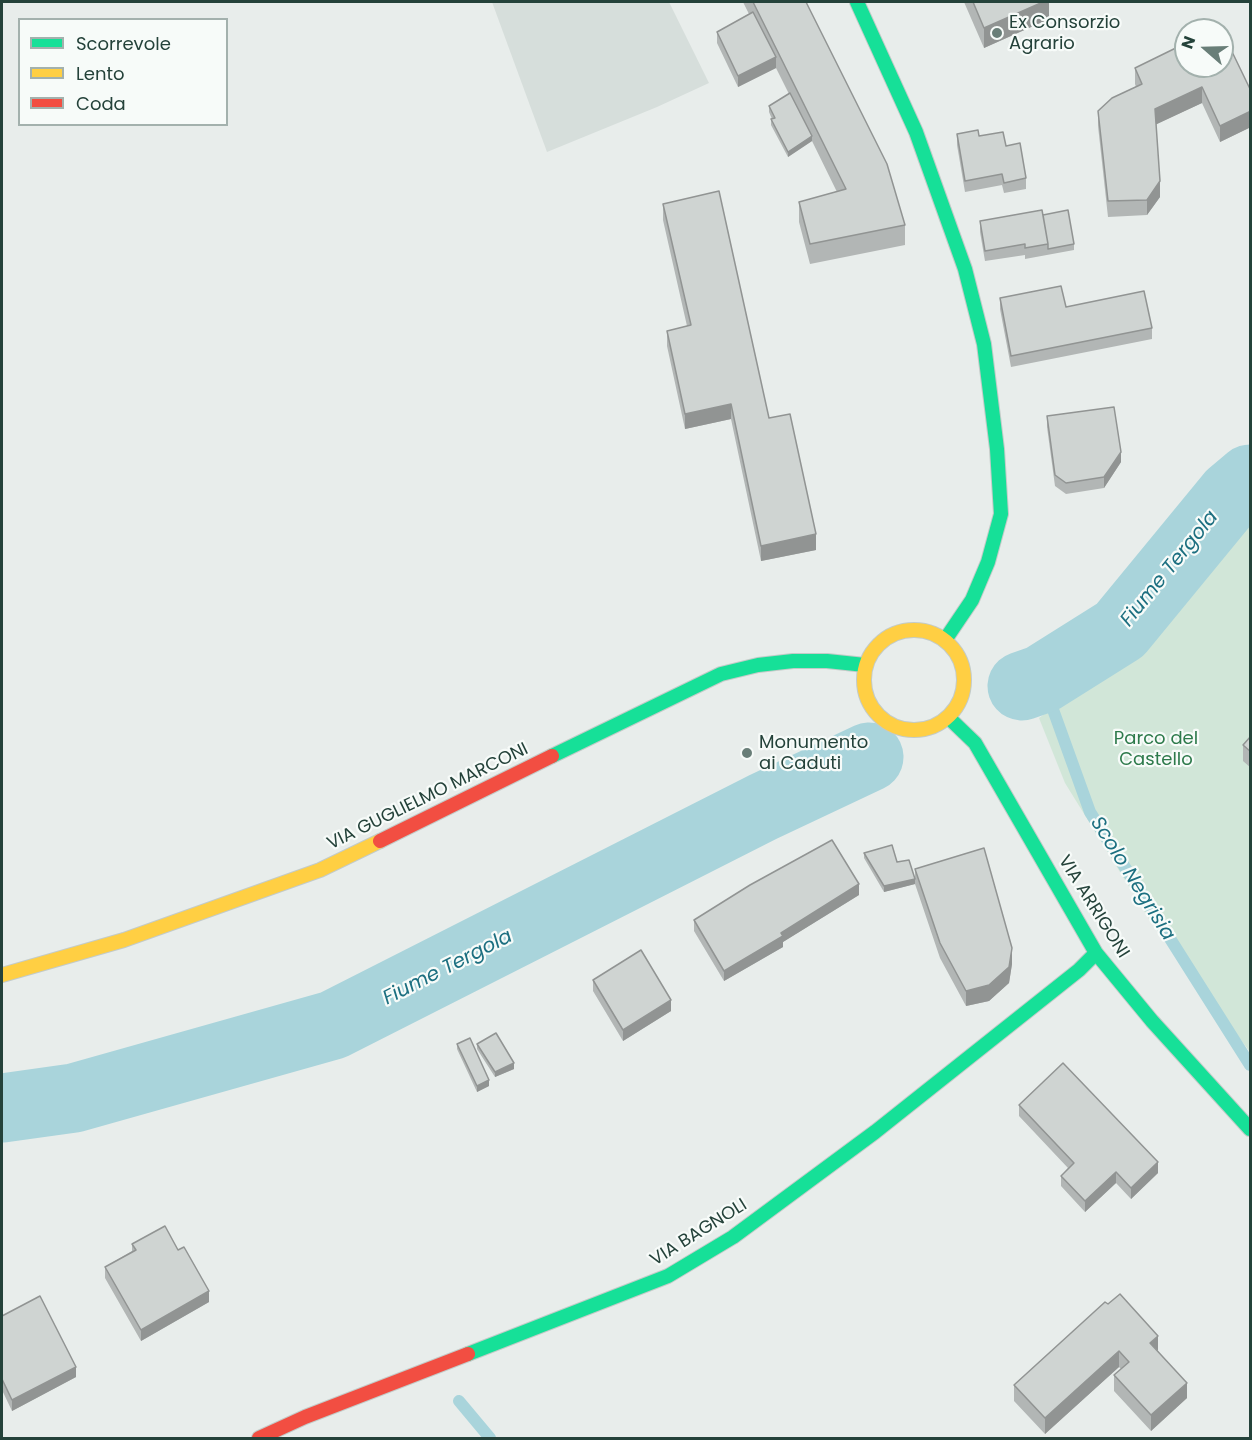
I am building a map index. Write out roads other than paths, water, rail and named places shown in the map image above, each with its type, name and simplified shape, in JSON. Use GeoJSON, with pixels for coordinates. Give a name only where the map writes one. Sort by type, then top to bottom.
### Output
{"type":"FeatureCollection","features":[{"type":"Feature","properties":{"kind":"main road"},"geometry":{"type":"LineString","coordinates":[[857,2],[924,153],[965,269],[984,344],[997,449],[1001,514],[988,561],[972,600],[945,640]]}},
{"type":"Feature","properties":{"kind":"main road"},"geometry":{"type":"LineString","coordinates":[[914,629],[931,633],[945,640],[963,669],[964,683],[961,698],[949,717],[930,728],[914,730],[899,729],[884,722],[873,710],[866,696],[863,680],[865,665],[873,650],[884,639],[899,632],[914,629]]}},
{"type":"Feature","properties":{"kind":"main road","name":"VIA GUGLIELMO MARCONI"},"geometry":{"type":"LineString","coordinates":[[2,975],[124,940],[320,870],[721,674],[753,665],[797,659],[865,665]]}},
{"type":"Feature","properties":{"kind":"main road","name":"VIA ARRIGONI"},"geometry":{"type":"LineString","coordinates":[[949,717],[980,751],[1096,953],[1152,1021],[1251,1129]]}},
{"type":"Feature","properties":{"kind":"main road","name":"VIA BAGNOLI"},"geometry":{"type":"LineString","coordinates":[[259,1438],[305,1417],[668,1276],[733,1237],[875,1132],[1079,970],[1096,953]]}},
{"type":"Feature","properties":{"kind":"waterway","name":"Fiume Tergola"},"geometry":{"type":"LineString","coordinates":[[1022,686],[1042,679],[1120,630],[1231,495],[1250,479]]}},
{"type":"Feature","properties":{"kind":"waterway","name":"Scolo Negrisia"},"geometry":{"type":"LineString","coordinates":[[1042,679],[1090,812],[1250,1065]]}},
{"type":"Feature","properties":{"kind":"waterway","name":"Fiume Tergola"},"geometry":{"type":"LineString","coordinates":[[2,1108],[74,1098],[333,1025],[763,807],[869,757]]}},
{"type":"Feature","properties":{"kind":"waterway"},"geometry":{"type":"LineString","coordinates":[[459,1401],[490,1438]]}},
{"type":"Feature","properties":{"kind":"place","name":"Ex Consorzio Agrario"},"geometry":{"type":"Point","coordinates":[997,33]}},
{"type":"Feature","properties":{"kind":"place","name":"Monumento ai Caduti"},"geometry":{"type":"Point","coordinates":[747,753]}},
{"type":"Feature","properties":{"kind":"park label","name":"Parco del Castello"},"geometry":{"type":"Point","coordinates":[1156,750]}}]}
